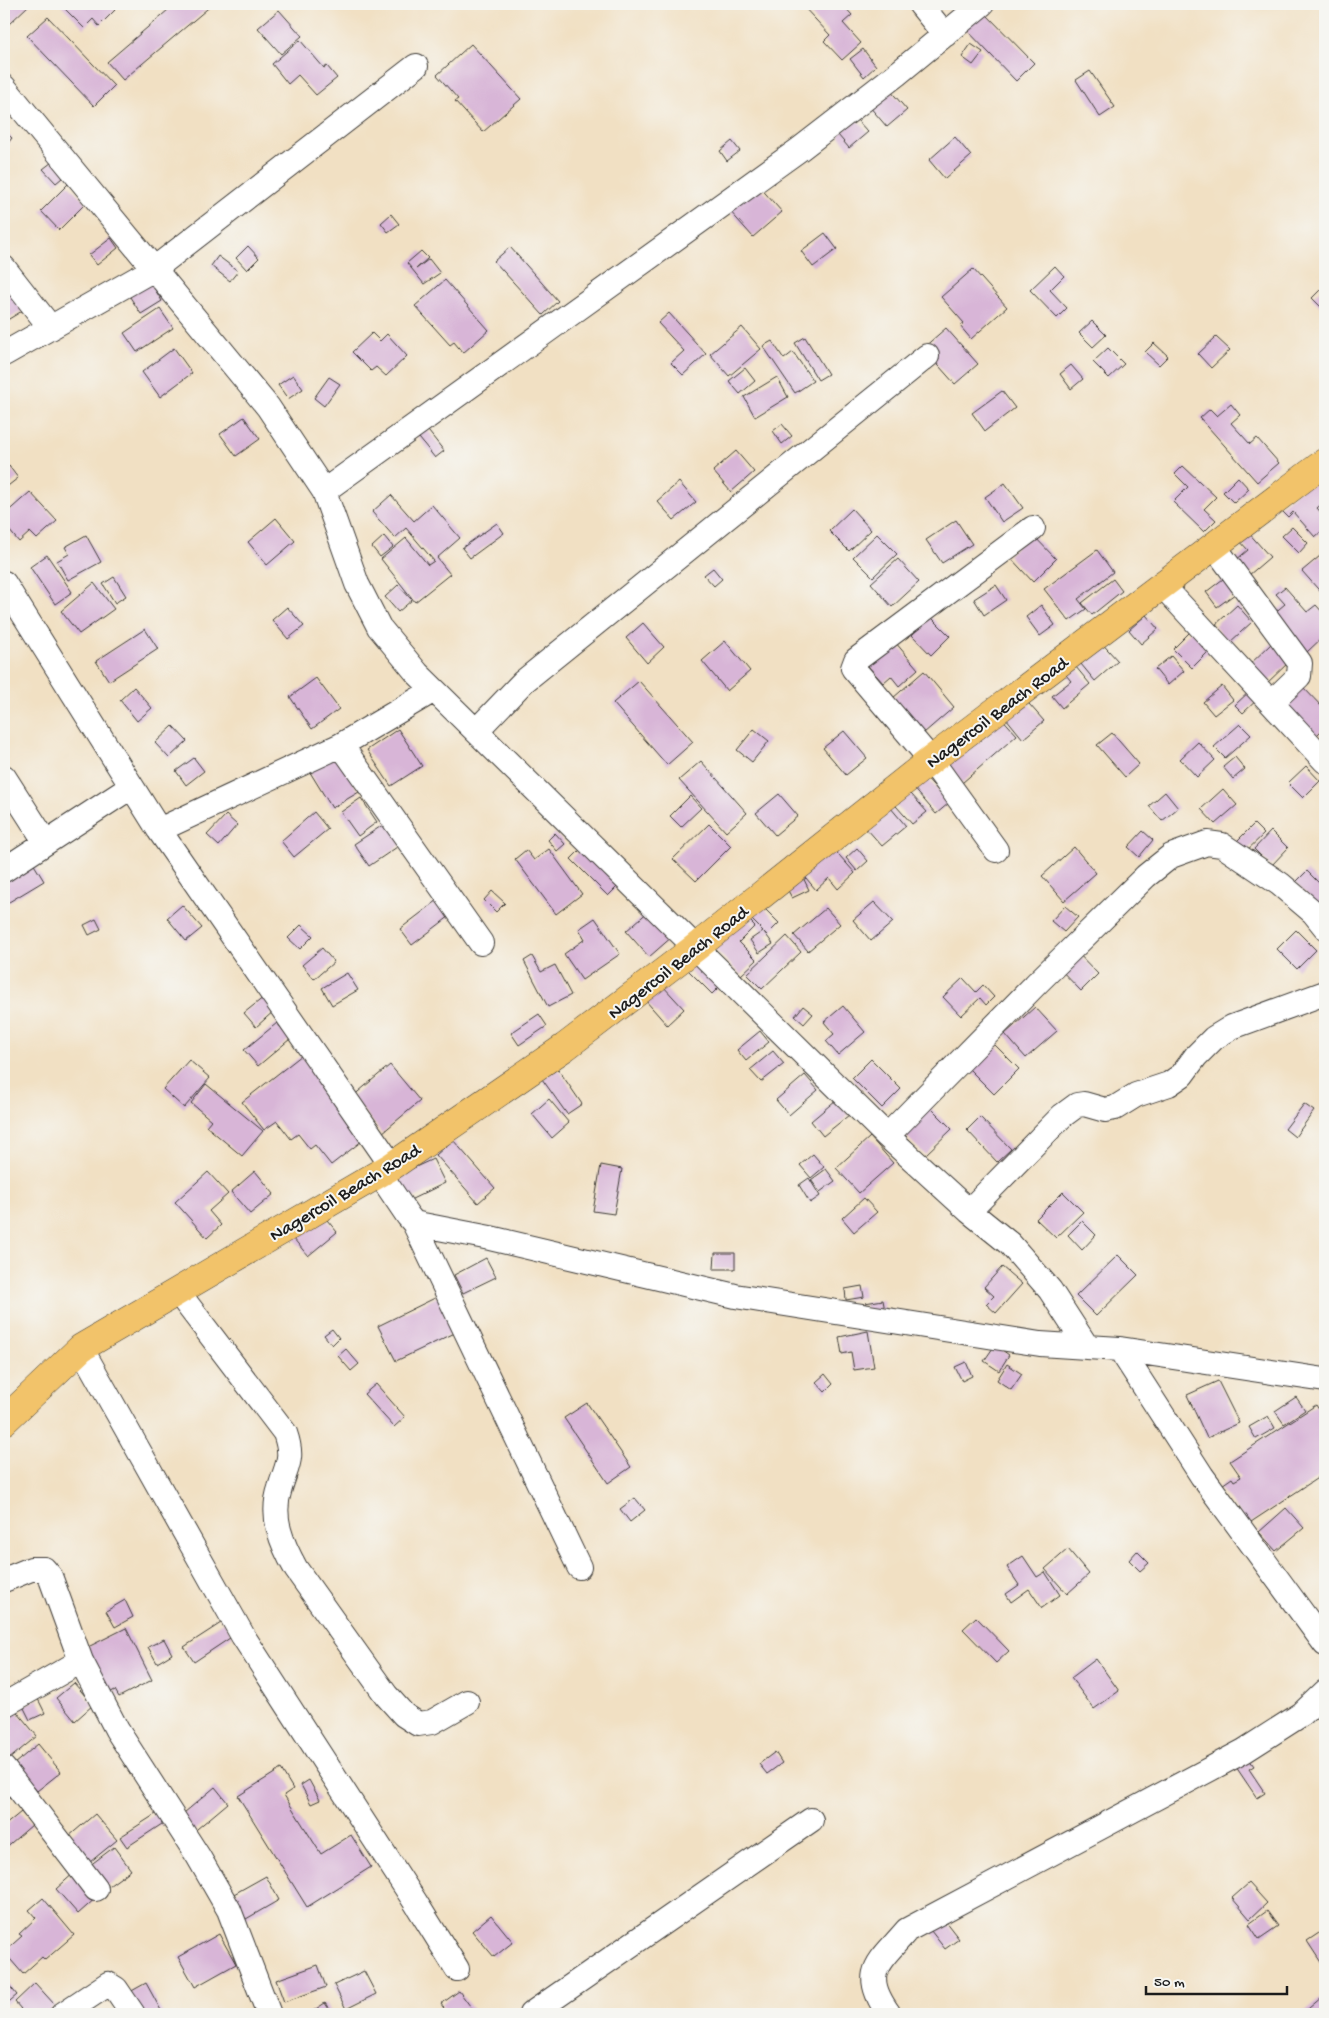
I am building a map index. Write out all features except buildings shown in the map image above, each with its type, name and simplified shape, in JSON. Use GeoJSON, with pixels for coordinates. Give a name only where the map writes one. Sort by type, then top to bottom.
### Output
{"type":"FeatureCollection","features":[{"type":"Feature","properties":{"kind":"main road","name":"Nagercoil Beach Road"},"geometry":{"type":"LineString","coordinates":[[4,1421],[80,1348],[385,1169],[564,1047],[694,948],[931,760],[1325,462]]}},
{"type":"Feature","properties":{"kind":"street"},"geometry":{"type":"LineString","coordinates":[[920,4],[945,35]]}},
{"type":"Feature","properties":{"kind":"street"},"geometry":{"type":"LineString","coordinates":[[324,491],[800,149],[982,4]]}},
{"type":"Feature","properties":{"kind":"street"},"geometry":{"type":"LineString","coordinates":[[4,354],[154,269],[416,66]]}},
{"type":"Feature","properties":{"kind":"street"},"geometry":{"type":"LineString","coordinates":[[4,87],[268,407],[324,491],[357,584],[379,627],[434,690],[694,948],[887,1136],[969,1210],[1010,1244],[1035,1270],[1088,1347]]}},
{"type":"Feature","properties":{"kind":"street"},"geometry":{"type":"LineString","coordinates":[[4,268],[51,328]]}},
{"type":"Feature","properties":{"kind":"street"},"geometry":{"type":"LineString","coordinates":[[476,731],[523,682],[927,356]]}},
{"type":"Feature","properties":{"kind":"street"},"geometry":{"type":"LineString","coordinates":[[996,850],[931,760],[854,673],[853,664],[1033,528]]}},
{"type":"Feature","properties":{"kind":"street"},"geometry":{"type":"LineString","coordinates":[[1214,546],[1300,663],[1299,676],[1272,702]]}},
{"type":"Feature","properties":{"kind":"street"},"geometry":{"type":"LineString","coordinates":[[4,583],[131,787],[385,1169],[414,1223],[579,1567]]}},
{"type":"Feature","properties":{"kind":"street"},"geometry":{"type":"LineString","coordinates":[[1162,585],[1325,761]]}},
{"type":"Feature","properties":{"kind":"street"},"geometry":{"type":"LineString","coordinates":[[159,830],[342,745],[434,690]]}},
{"type":"Feature","properties":{"kind":"street"},"geometry":{"type":"LineString","coordinates":[[342,745],[480,943]]}},
{"type":"Feature","properties":{"kind":"street"},"geometry":{"type":"LineString","coordinates":[[4,777],[45,841]]}},
{"type":"Feature","properties":{"kind":"street"},"geometry":{"type":"LineString","coordinates":[[4,870],[45,841],[131,787]]}},
{"type":"Feature","properties":{"kind":"street"},"geometry":{"type":"LineString","coordinates":[[887,1136],[1038,982],[1146,876],[1171,856],[1207,844],[1222,845],[1280,884],[1312,912],[1325,927]]}},
{"type":"Feature","properties":{"kind":"street"},"geometry":{"type":"LineString","coordinates":[[969,1210],[1062,1116],[1076,1105],[1084,1104],[1105,1110],[1115,1108],[1136,1095],[1169,1084],[1182,1075],[1196,1056],[1214,1038],[1232,1027],[1325,993]]}},
{"type":"Feature","properties":{"kind":"street"},"geometry":{"type":"LineString","coordinates":[[414,1223],[735,1296],[1040,1344],[1120,1349],[1325,1380]]}},
{"type":"Feature","properties":{"kind":"street"},"geometry":{"type":"LineString","coordinates":[[177,1291],[285,1433],[290,1448],[290,1465],[279,1490],[276,1516],[284,1548],[296,1569],[386,1695],[404,1715],[418,1724],[432,1722],[466,1702]]}},
{"type":"Feature","properties":{"kind":"street"},"geometry":{"type":"LineString","coordinates":[[80,1348],[243,1636],[414,1900],[456,1969]]}},
{"type":"Feature","properties":{"kind":"street"},"geometry":{"type":"LineString","coordinates":[[1120,1349],[1202,1476],[1325,1644]]}},
{"type":"Feature","properties":{"kind":"street"},"geometry":{"type":"LineString","coordinates":[[4,1580],[31,1569],[44,1569],[53,1584],[81,1661],[117,1730],[198,1856],[229,1910],[269,2014]]}},
{"type":"Feature","properties":{"kind":"street"},"geometry":{"type":"LineString","coordinates":[[4,1704],[81,1661]]}},
{"type":"Feature","properties":{"kind":"street"},"geometry":{"type":"LineString","coordinates":[[889,2014],[874,1986],[873,1974],[876,1967],[907,1930],[1244,1751],[1302,1714],[1325,1692]]}},
{"type":"Feature","properties":{"kind":"street"},"geometry":{"type":"LineString","coordinates":[[4,1769],[96,1889]]}},
{"type":"Feature","properties":{"kind":"street"},"geometry":{"type":"LineString","coordinates":[[532,2014],[811,1820]]}},
{"type":"Feature","properties":{"kind":"street"},"geometry":{"type":"LineString","coordinates":[[63,2014],[108,1984],[116,1989],[133,2014]]}}]}
